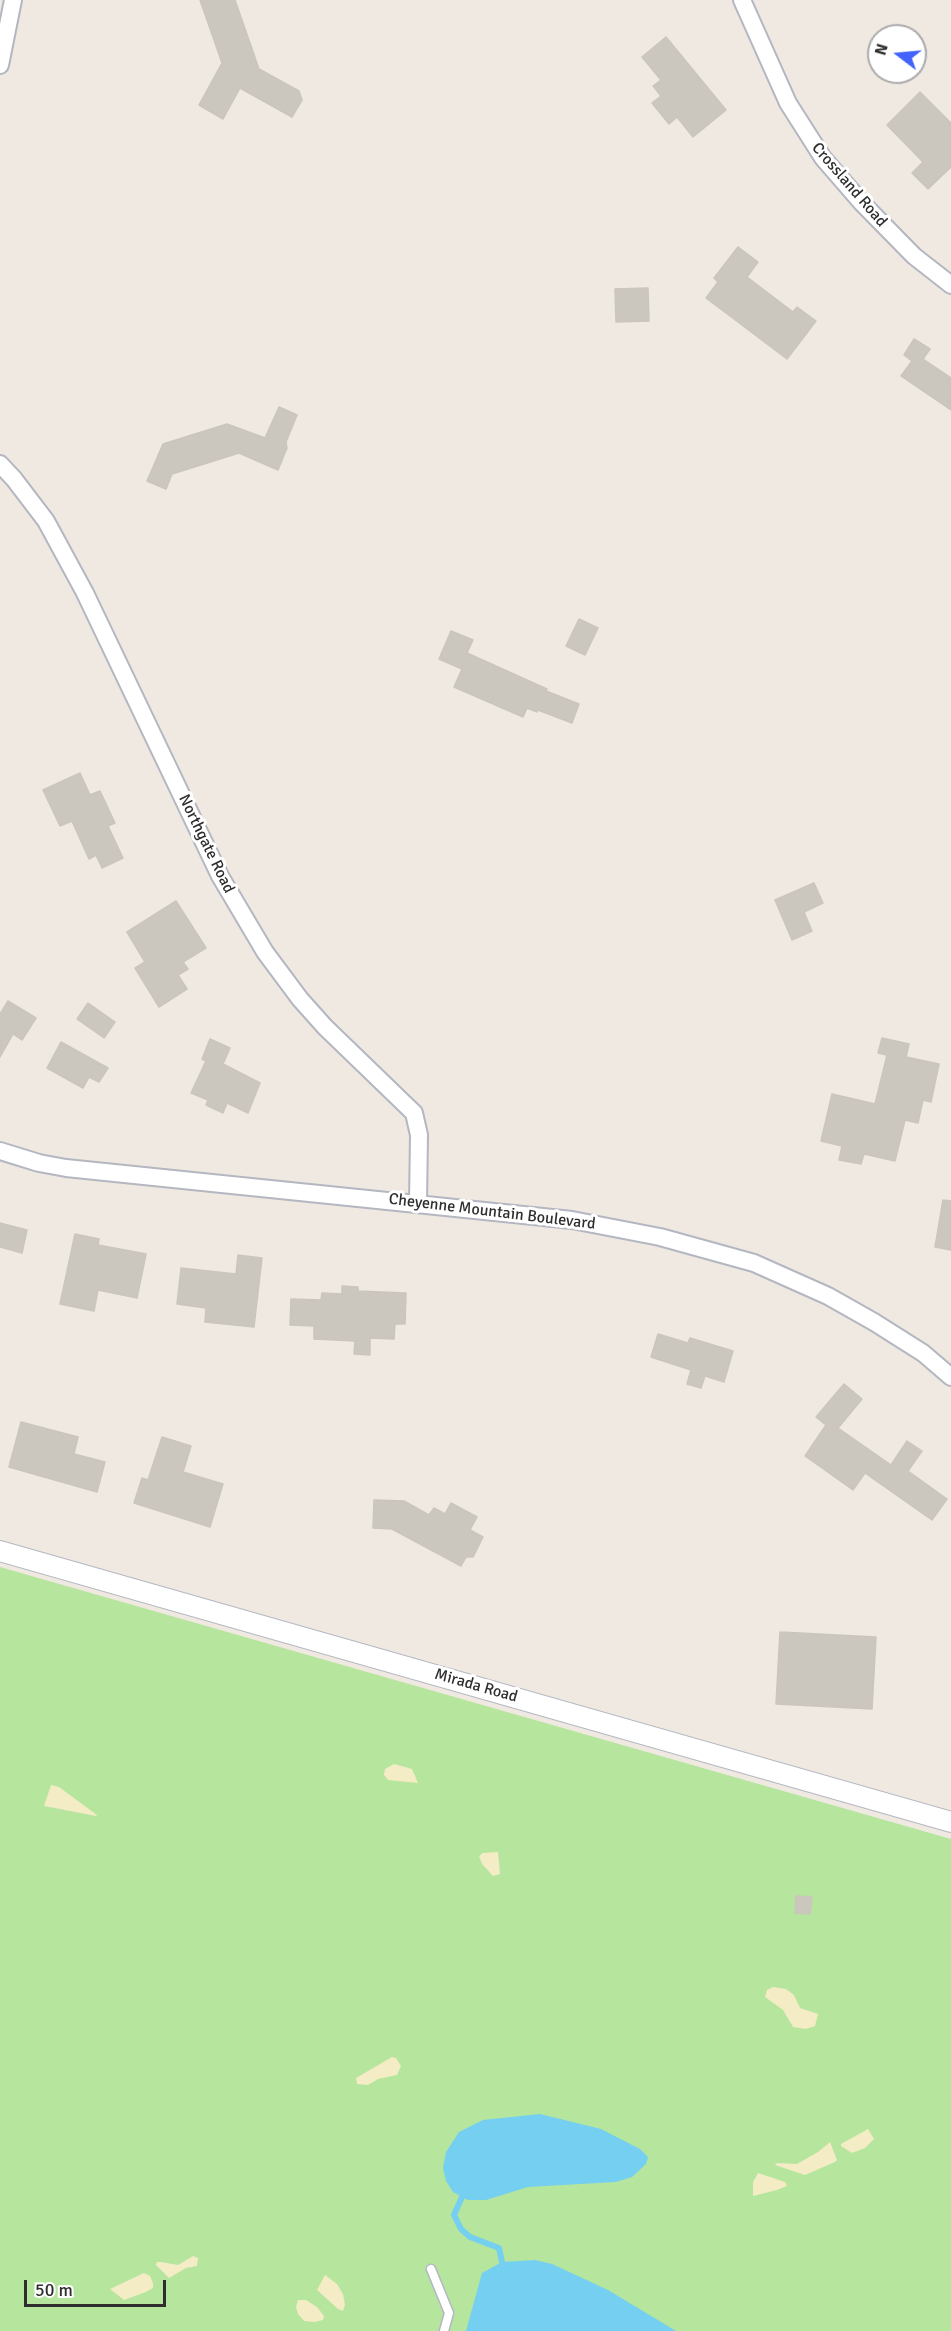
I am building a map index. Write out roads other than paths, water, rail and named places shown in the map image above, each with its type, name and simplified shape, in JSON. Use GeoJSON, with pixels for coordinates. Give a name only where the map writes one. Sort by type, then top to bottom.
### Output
{"type":"FeatureCollection","features":[{"type":"Feature","properties":{"kind":"street"},"geometry":{"type":"LineString","coordinates":[[0,65],[13,0]]}},
{"type":"Feature","properties":{"kind":"street","name":"Crossland Road"},"geometry":{"type":"LineString","coordinates":[[742,0],[788,103],[823,158],[862,203],[914,256],[951,285]]}},
{"type":"Feature","properties":{"kind":"street","name":"Northgate Road"},"geometry":{"type":"LineString","coordinates":[[0,464],[46,521],[74,572],[220,876],[265,952],[300,999],[325,1027],[414,1113],[419,1135],[418,1203]]}},
{"type":"Feature","properties":{"kind":"street","name":"Cheyenne Mountain Boulevard"},"geometry":{"type":"LineString","coordinates":[[0,1151],[39,1163],[66,1168],[572,1220],[610,1226],[693,1245],[754,1263],[828,1296],[923,1353],[951,1377]]}},
{"type":"Feature","properties":{"kind":"street","name":"Mirada Road"},"geometry":{"type":"LineString","coordinates":[[0,1551],[951,1822]]}},
{"type":"Feature","properties":{"kind":"lane"},"geometry":{"type":"LineString","coordinates":[[431,2269],[449,2313],[444,2331]]}},
{"type":"Feature","properties":{"kind":"water"},"geometry":{"type":"Polygon","coordinates":[[[540,2114],[601,2129],[640,2149],[648,2157],[646,2164],[632,2177],[616,2182],[528,2187],[486,2200],[468,2200],[453,2192],[446,2181],[443,2168],[446,2152],[459,2132],[483,2120],[540,2114]]]}},
{"type":"Feature","properties":{"kind":"water"},"geometry":{"type":"Polygon","coordinates":[[[535,2260],[552,2264],[608,2290],[676,2331],[466,2331],[482,2273],[502,2262],[535,2260]]]}},
{"type":"Feature","properties":{"kind":"waterway"},"geometry":{"type":"LineString","coordinates":[[462,2197],[454,2215],[461,2229],[470,2237],[499,2248],[502,2262]]}}]}
